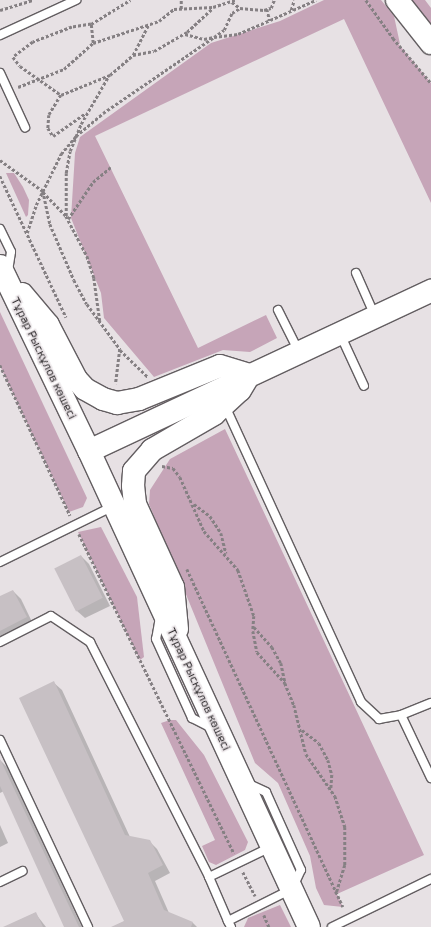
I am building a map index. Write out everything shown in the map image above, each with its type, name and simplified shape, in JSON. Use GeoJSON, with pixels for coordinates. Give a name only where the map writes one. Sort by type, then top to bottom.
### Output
{"type":"FeatureCollection","features":[{"type":"Feature","properties":{"kind":"street"},"geometry":{"type":"LineString","coordinates":[[397,0],[431,43]]}},
{"type":"Feature","properties":{"kind":"street"},"geometry":{"type":"LineString","coordinates":[[2,276],[27,299],[48,325],[76,379],[85,389],[103,399],[117,403],[139,399],[220,366],[249,376]]}},
{"type":"Feature","properties":{"kind":"street","name":"Тұрар Рысқұлов көшесі"},"geometry":{"type":"LineString","coordinates":[[2,276],[89,451],[309,927]]}},
{"type":"Feature","properties":{"kind":"street"},"geometry":{"type":"LineString","coordinates":[[89,451],[431,290]]}},
{"type":"Feature","properties":{"kind":"street"},"geometry":{"type":"LineString","coordinates":[[179,647],[172,587],[162,559],[135,504],[132,486],[134,471],[152,450],[204,422],[225,405],[240,390],[249,376]]}},
{"type":"Feature","properties":{"kind":"lane"},"geometry":{"type":"LineString","coordinates":[[0,35],[76,0]]}},
{"type":"Feature","properties":{"kind":"lane"},"geometry":{"type":"LineString","coordinates":[[0,73],[25,127]]}},
{"type":"Feature","properties":{"kind":"lane"},"geometry":{"type":"LineString","coordinates":[[0,229],[11,252],[2,276]]}},
{"type":"Feature","properties":{"kind":"lane"},"geometry":{"type":"LineString","coordinates":[[356,273],[375,316]]}},
{"type":"Feature","properties":{"kind":"lane"},"geometry":{"type":"LineString","coordinates":[[278,310],[299,352]]}},
{"type":"Feature","properties":{"kind":"lane"},"geometry":{"type":"LineString","coordinates":[[340,333],[364,386]]}},
{"type":"Feature","properties":{"kind":"lane"},"geometry":{"type":"LineString","coordinates":[[225,405],[361,702],[379,718],[401,715],[431,703]]}},
{"type":"Feature","properties":{"kind":"lane"},"geometry":{"type":"LineString","coordinates":[[0,562],[114,506]]}},
{"type":"Feature","properties":{"kind":"lane"},"geometry":{"type":"LineString","coordinates":[[162,610],[156,638],[192,718],[218,731]]}},
{"type":"Feature","properties":{"kind":"lane"},"geometry":{"type":"LineString","coordinates":[[0,642],[51,616],[90,642],[209,877],[230,924],[259,905],[292,889],[301,870],[266,792],[241,780]]}},
{"type":"Feature","properties":{"kind":"lane"},"geometry":{"type":"LineString","coordinates":[[401,715],[431,778]]}},
{"type":"Feature","properties":{"kind":"lane"},"geometry":{"type":"LineString","coordinates":[[0,740],[88,927]]}},
{"type":"Feature","properties":{"kind":"lane"},"geometry":{"type":"LineString","coordinates":[[209,877],[272,846]]}},
{"type":"Feature","properties":{"kind":"lane"},"geometry":{"type":"LineString","coordinates":[[0,882],[23,871]]}},
{"type":"Feature","properties":{"kind":"lane"},"geometry":{"type":"LineString","coordinates":[[332,927],[431,878]]}},
{"type":"Feature","properties":{"kind":"path"},"geometry":{"type":"LineString","coordinates":[[0,10],[33,0]]}},
{"type":"Feature","properties":{"kind":"path"},"geometry":{"type":"LineString","coordinates":[[61,95],[20,66],[13,57],[47,35],[91,24],[130,0]]}},
{"type":"Feature","properties":{"kind":"path"},"geometry":{"type":"LineString","coordinates":[[181,0],[181,9]]}},
{"type":"Feature","properties":{"kind":"path"},"geometry":{"type":"LineString","coordinates":[[27,233],[43,191],[61,154],[76,136],[103,112],[214,38],[224,30],[232,13],[240,8],[271,8],[274,0]]}},
{"type":"Feature","properties":{"kind":"path"},"geometry":{"type":"LineString","coordinates":[[291,11],[294,0]]}},
{"type":"Feature","properties":{"kind":"path"},"geometry":{"type":"LineString","coordinates":[[184,33],[204,39],[238,34],[316,0]]}},
{"type":"Feature","properties":{"kind":"path"},"geometry":{"type":"LineString","coordinates":[[366,0],[393,38],[431,83]]}},
{"type":"Feature","properties":{"kind":"path"},"geometry":{"type":"LineString","coordinates":[[8,91],[64,69],[94,43],[148,25],[174,10],[213,7],[233,1],[240,8]]}},
{"type":"Feature","properties":{"kind":"path"},"geometry":{"type":"LineString","coordinates":[[133,56],[154,51],[184,33],[213,7]]}},
{"type":"Feature","properties":{"kind":"path"},"geometry":{"type":"LineString","coordinates":[[267,9],[270,21]]}},
{"type":"Feature","properties":{"kind":"path"},"geometry":{"type":"LineString","coordinates":[[91,24],[94,43]]}},
{"type":"Feature","properties":{"kind":"path"},"geometry":{"type":"LineString","coordinates":[[67,218],[66,173],[76,136],[87,112],[105,80],[133,56],[148,25]]}},
{"type":"Feature","properties":{"kind":"path"},"geometry":{"type":"LineString","coordinates":[[87,112],[53,136],[48,128],[49,114],[61,95],[110,75]]}},
{"type":"Feature","properties":{"kind":"path"},"geometry":{"type":"LineString","coordinates":[[0,160],[43,191],[67,218],[87,256],[94,278],[100,321]]}},
{"type":"Feature","properties":{"kind":"path"},"geometry":{"type":"LineString","coordinates":[[67,218],[93,182],[111,167]]}},
{"type":"Feature","properties":{"kind":"path"},"geometry":{"type":"LineString","coordinates":[[0,176],[67,318]]}},
{"type":"Feature","properties":{"kind":"path"},"geometry":{"type":"LineString","coordinates":[[43,191],[50,224],[74,280],[120,349],[153,381]]}},
{"type":"Feature","properties":{"kind":"path"},"geometry":{"type":"LineString","coordinates":[[114,390],[119,371],[120,349]]}},
{"type":"Feature","properties":{"kind":"path"},"geometry":{"type":"LineString","coordinates":[[0,365],[75,525],[269,927]]}},
{"type":"Feature","properties":{"kind":"path"},"geometry":{"type":"LineString","coordinates":[[159,466],[173,468],[194,503],[204,531],[226,554],[238,570],[247,589],[254,616],[253,627],[257,652],[286,683]]}},
{"type":"Feature","properties":{"kind":"path"},"geometry":{"type":"LineString","coordinates":[[194,503],[210,516],[221,533],[226,554]]}},
{"type":"Feature","properties":{"kind":"path"},"geometry":{"type":"LineString","coordinates":[[184,562],[343,907]]}},
{"type":"Feature","properties":{"kind":"path"},"geometry":{"type":"LineString","coordinates":[[253,627],[272,647],[281,663],[286,683],[302,730],[306,754],[331,790],[345,827],[345,866],[336,894]]}},
{"type":"Feature","properties":{"kind":"path"},"geometry":{"type":"LineString","coordinates":[[302,730],[319,743],[328,760],[332,775],[331,790]]}},
{"type":"Feature","properties":{"kind":"shaded area"},"geometry":{"type":"Polygon","coordinates":[[[324,0],[366,0],[370,6],[367,0],[381,0],[394,16],[400,44],[396,41],[431,83],[431,203],[344,19],[95,136],[198,348],[266,315],[277,338],[250,352],[223,350],[154,377],[104,318],[101,293],[71,218],[75,153],[80,137],[211,43],[280,21],[324,0]]]}},
{"type":"Feature","properties":{"kind":"shaded area"},"geometry":{"type":"Polygon","coordinates":[[[410,0],[425,0],[431,8],[431,29],[410,0]]]}},
{"type":"Feature","properties":{"kind":"shaded area"},"geometry":{"type":"Polygon","coordinates":[[[6,173],[14,173],[29,200],[28,215],[26,217],[6,173]]]}},
{"type":"Feature","properties":{"kind":"shaded area"},"geometry":{"type":"Polygon","coordinates":[[[0,312],[87,498],[83,507],[69,512],[0,366],[0,312]]]}},
{"type":"Feature","properties":{"kind":"shaded area"},"geometry":{"type":"Polygon","coordinates":[[[225,429],[424,855],[337,894],[343,907],[324,905],[316,888],[310,856],[278,783],[255,763],[149,504],[150,490],[170,459],[225,429]]]}},
{"type":"Feature","properties":{"kind":"shaded area"},"geometry":{"type":"Polygon","coordinates":[[[101,527],[137,597],[144,657],[140,660],[78,532],[101,527]]]}},
{"type":"Feature","properties":{"kind":"shaded area"},"geometry":{"type":"Polygon","coordinates":[[[176,720],[204,755],[248,842],[245,850],[216,865],[209,862],[202,846],[215,840],[161,723],[176,720]]]}},
{"type":"Feature","properties":{"kind":"shaded area"},"geometry":{"type":"Polygon","coordinates":[[[280,905],[291,927],[244,927],[248,918],[280,905]]]}},
{"type":"Feature","properties":{"kind":"building"},"geometry":{"type":"Polygon","coordinates":[[[81,555],[103,598],[76,611],[54,569],[81,555]]]}},
{"type":"Feature","properties":{"kind":"building"},"geometry":{"type":"Polygon","coordinates":[[[13,590],[27,617],[0,631],[0,596],[13,590]]]}},
{"type":"Feature","properties":{"kind":"building"},"geometry":{"type":"Polygon","coordinates":[[[54,681],[125,835],[150,840],[163,865],[148,873],[164,910],[193,922],[191,927],[111,927],[124,921],[19,698],[54,681]]]}},
{"type":"Feature","properties":{"kind":"building"},"geometry":{"type":"Polygon","coordinates":[[[0,759],[79,927],[64,927],[0,786],[0,759]]]}},
{"type":"Feature","properties":{"kind":"building"},"geometry":{"type":"Polygon","coordinates":[[[36,912],[43,927],[3,927],[36,912]]]}}]}
